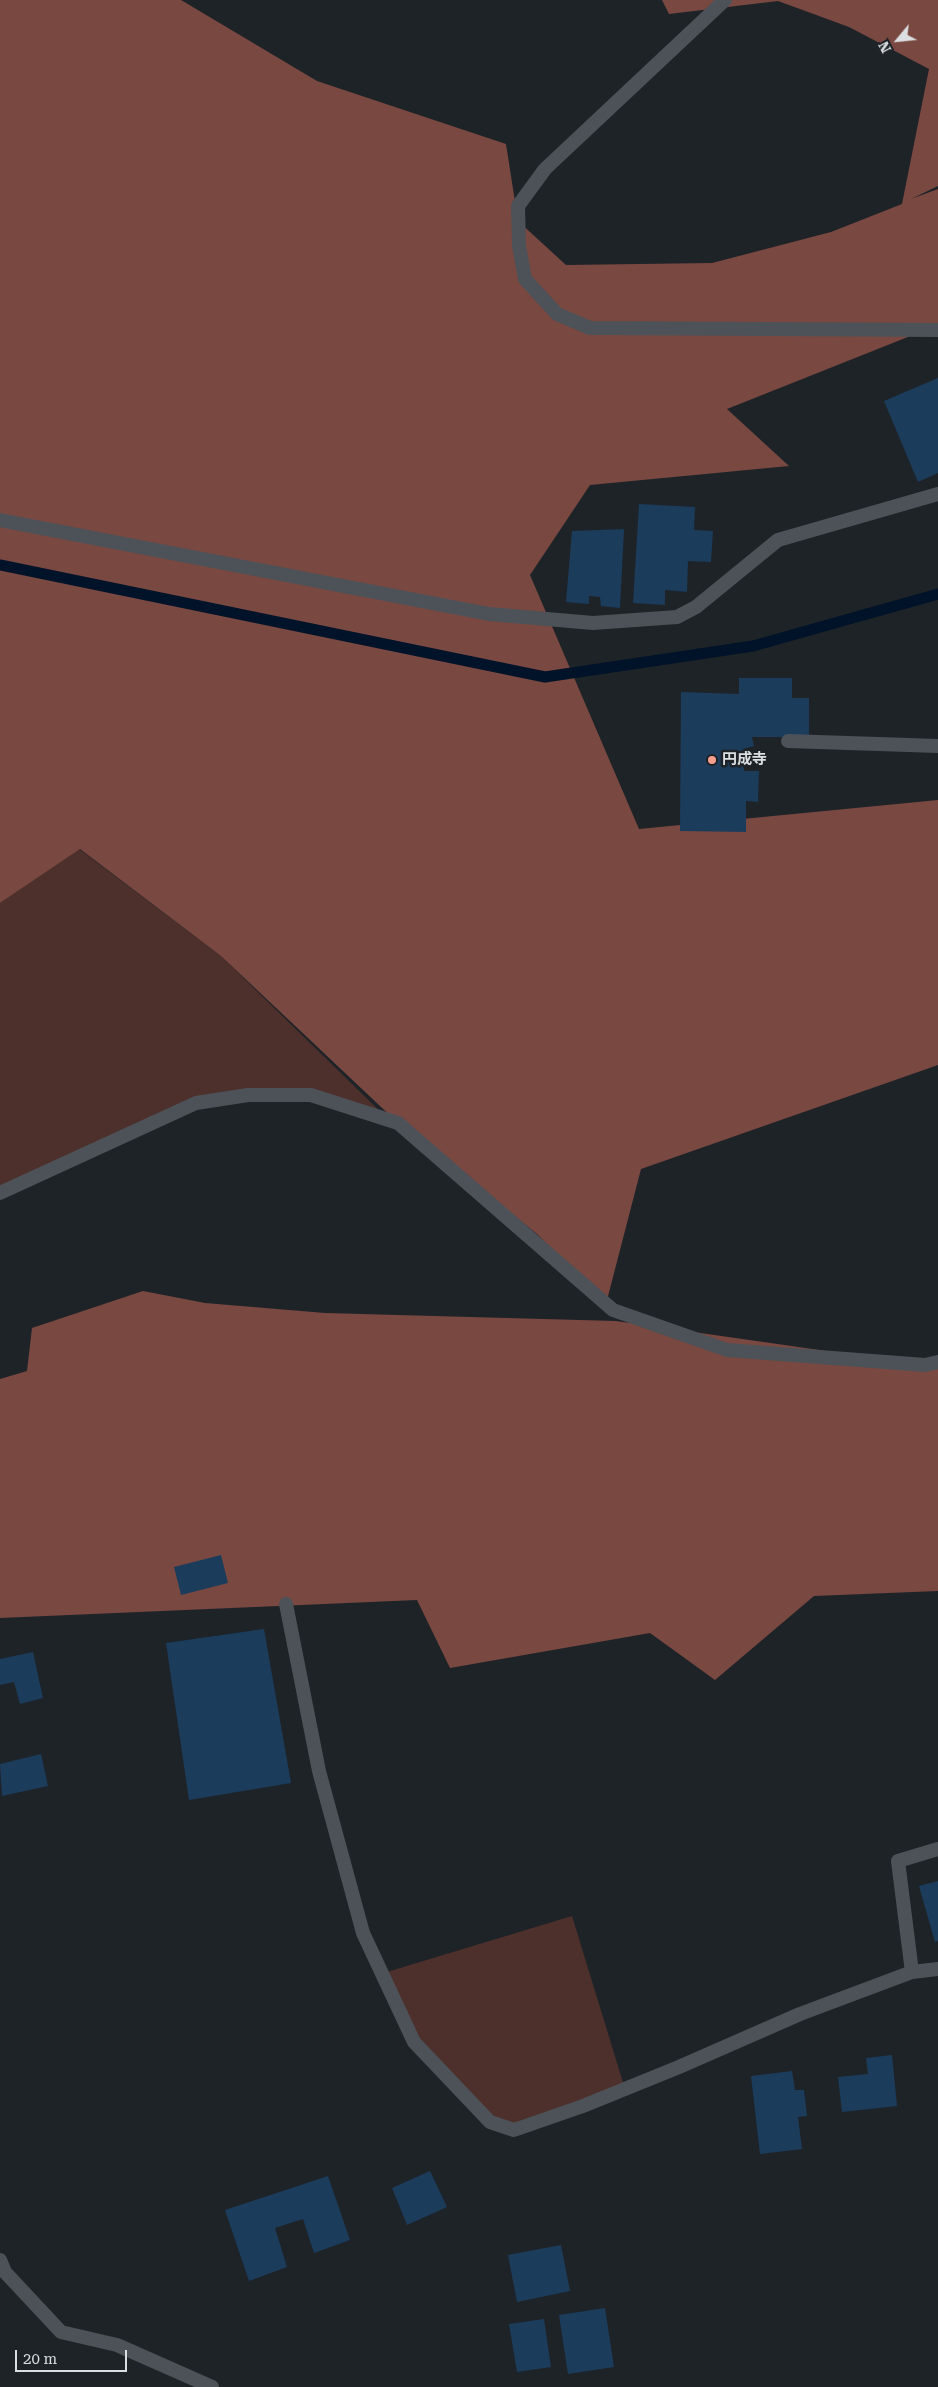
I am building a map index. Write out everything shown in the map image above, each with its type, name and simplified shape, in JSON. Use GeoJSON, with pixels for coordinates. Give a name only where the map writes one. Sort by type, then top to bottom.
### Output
{"type":"FeatureCollection","features":[{"type":"Feature","properties":{"kind":"street"},"geometry":{"type":"LineString","coordinates":[[726,0],[545,169],[518,206],[519,246],[525,279],[557,314],[590,328],[938,330]]}},
{"type":"Feature","properties":{"kind":"street"},"geometry":{"type":"LineString","coordinates":[[0,520],[489,614],[593,623],[678,617],[696,607],[778,540],[938,494]]}},
{"type":"Feature","properties":{"kind":"street"},"geometry":{"type":"LineString","coordinates":[[788,741],[938,746]]}},
{"type":"Feature","properties":{"kind":"street"},"geometry":{"type":"LineString","coordinates":[[0,1193],[196,1103],[248,1095],[310,1095],[398,1123],[613,1310],[727,1350],[926,1365],[938,1362]]}},
{"type":"Feature","properties":{"kind":"street"},"geometry":{"type":"LineString","coordinates":[[286,1604],[319,1771],[363,1933],[414,2042],[490,2122],[514,2130],[583,2106],[679,2067],[770,2025],[912,1972],[938,1969]]}},
{"type":"Feature","properties":{"kind":"street"},"geometry":{"type":"LineString","coordinates":[[912,1972],[898,1861],[938,1849]]}},
{"type":"Feature","properties":{"kind":"street"},"geometry":{"type":"LineString","coordinates":[[0,2260],[6,2272],[61,2332],[117,2345],[212,2387]]}},
{"type":"Feature","properties":{"kind":"shaded area"},"geometry":{"type":"Polygon","coordinates":[[[0,0],[181,0],[317,81],[506,144],[518,221],[566,265],[712,263],[831,232],[902,204],[929,69],[849,27],[778,1],[669,14],[662,0],[938,0],[938,186],[911,199],[938,189],[938,325],[727,409],[789,466],[590,485],[530,575],[639,829],[938,800],[938,1065],[641,1169],[606,1304],[537,1234],[398,1123],[221,956],[80,849],[0,903],[0,0]]]}},
{"type":"Feature","properties":{"kind":"shaded area"},"geometry":{"type":"Polygon","coordinates":[[[79,849],[221,956],[389,1120],[304,1095],[198,1097],[0,1188],[0,903],[79,849]]]}},
{"type":"Feature","properties":{"kind":"shaded area"},"geometry":{"type":"Polygon","coordinates":[[[143,1291],[205,1303],[325,1313],[616,1321],[925,1365],[938,1362],[938,1591],[814,1596],[715,1680],[650,1633],[450,1668],[417,1600],[0,1618],[0,1379],[27,1371],[32,1328],[143,1291]]]}},
{"type":"Feature","properties":{"kind":"shaded area"},"geometry":{"type":"Polygon","coordinates":[[[572,1916],[625,2089],[504,2127],[414,2042],[387,1972],[572,1916]]]}},
{"type":"Feature","properties":{"kind":"building"},"geometry":{"type":"Polygon","coordinates":[[[938,378],[938,473],[918,482],[884,401],[938,378]]]}},
{"type":"Feature","properties":{"kind":"building"},"geometry":{"type":"Polygon","coordinates":[[[639,504],[695,507],[694,530],[713,531],[711,562],[688,561],[687,592],[665,590],[665,605],[633,603],[639,504]]]}},
{"type":"Feature","properties":{"kind":"building"},"geometry":{"type":"Polygon","coordinates":[[[624,529],[620,608],[601,606],[600,597],[589,596],[589,604],[566,602],[572,531],[624,529]]]}},
{"type":"Feature","properties":{"kind":"building","name":"円成寺"},"geometry":{"type":"Polygon","coordinates":[[[739,678],[792,678],[792,698],[809,698],[809,737],[752,737],[754,746],[744,749],[744,771],[759,771],[758,802],[746,801],[746,832],[680,831],[681,692],[739,694],[739,678]]]}},
{"type":"Feature","properties":{"kind":"building"},"geometry":{"type":"Polygon","coordinates":[[[221,1555],[228,1583],[181,1595],[174,1567],[221,1555]]]}},
{"type":"Feature","properties":{"kind":"building"},"geometry":{"type":"Polygon","coordinates":[[[264,1629],[291,1783],[189,1800],[166,1643],[264,1629]]]}},
{"type":"Feature","properties":{"kind":"building"},"geometry":{"type":"Polygon","coordinates":[[[33,1652],[43,1698],[20,1704],[14,1682],[0,1685],[0,1659],[33,1652]]]}},
{"type":"Feature","properties":{"kind":"building"},"geometry":{"type":"Polygon","coordinates":[[[41,1754],[48,1786],[2,1796],[0,1764],[41,1754]]]}},
{"type":"Feature","properties":{"kind":"building"},"geometry":{"type":"Polygon","coordinates":[[[938,1881],[938,1941],[935,1942],[919,1886],[938,1881]]]}},
{"type":"Feature","properties":{"kind":"building"},"geometry":{"type":"Polygon","coordinates":[[[892,2055],[897,2106],[842,2112],[838,2077],[868,2074],[866,2058],[892,2055]]]}},
{"type":"Feature","properties":{"kind":"building"},"geometry":{"type":"Polygon","coordinates":[[[792,2071],[795,2090],[804,2090],[807,2116],[798,2117],[802,2149],[760,2154],[751,2076],[792,2071]]]}},
{"type":"Feature","properties":{"kind":"building"},"geometry":{"type":"Polygon","coordinates":[[[430,2171],[447,2207],[407,2225],[392,2188],[430,2171]]]}},
{"type":"Feature","properties":{"kind":"building"},"geometry":{"type":"Polygon","coordinates":[[[328,2176],[350,2240],[314,2253],[303,2219],[275,2228],[287,2267],[249,2281],[225,2210],[328,2176]]]}},
{"type":"Feature","properties":{"kind":"building"},"geometry":{"type":"Polygon","coordinates":[[[561,2245],[570,2291],[517,2302],[508,2255],[561,2245]]]}},
{"type":"Feature","properties":{"kind":"building"},"geometry":{"type":"Polygon","coordinates":[[[605,2308],[614,2367],[568,2374],[559,2315],[605,2308]]]}},
{"type":"Feature","properties":{"kind":"building"},"geometry":{"type":"Polygon","coordinates":[[[544,2319],[551,2367],[517,2372],[509,2324],[544,2319]]]}},
{"type":"Feature","properties":{"kind":"waterway"},"geometry":{"type":"LineString","coordinates":[[0,565],[545,677],[753,646],[938,594]]}},
{"type":"Feature","properties":{"kind":"place","name":"円成寺"},"geometry":{"type":"Point","coordinates":[712,760]}}]}
